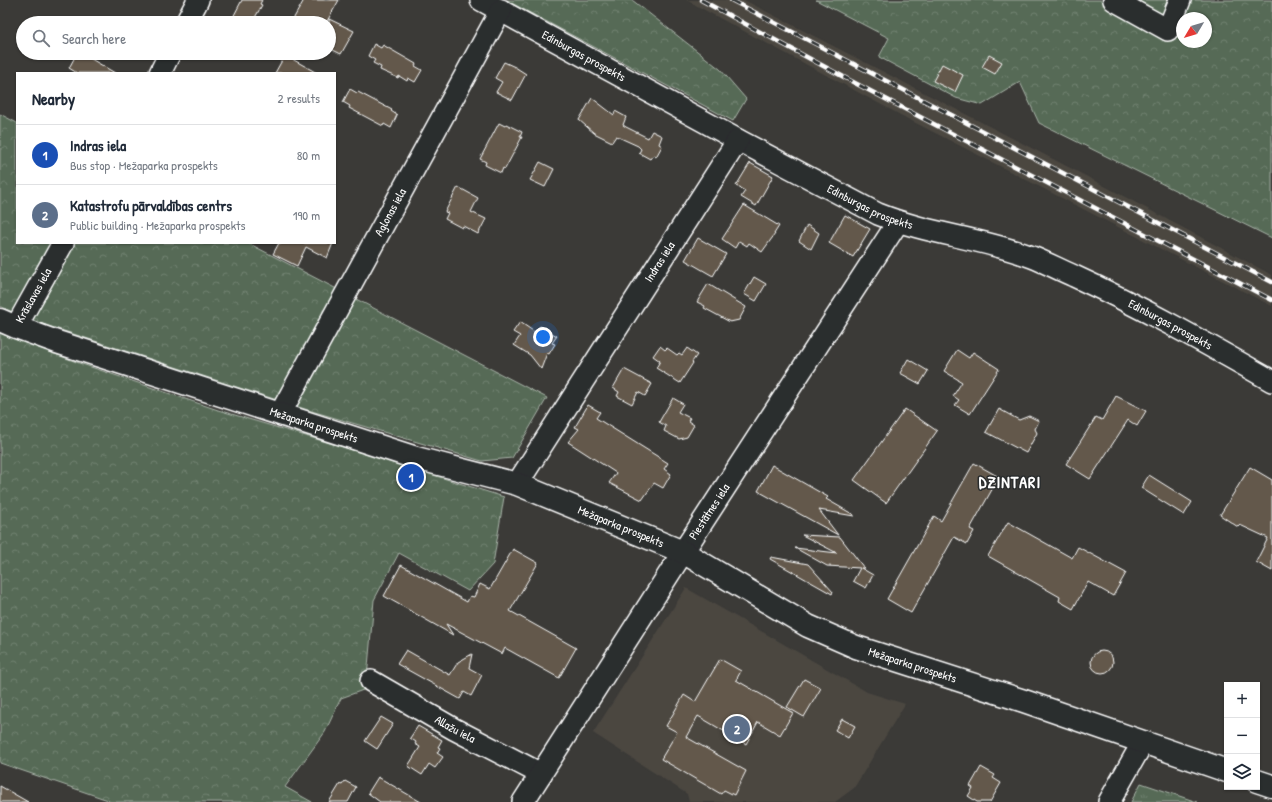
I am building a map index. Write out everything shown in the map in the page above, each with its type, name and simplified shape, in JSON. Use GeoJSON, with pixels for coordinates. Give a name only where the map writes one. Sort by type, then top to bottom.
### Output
{"type":"FeatureCollection","features":[{"type":"Feature","properties":{"kind":"main road","name":"Mežaparka prospekts"},"geometry":{"type":"LineString","coordinates":[[8,324],[57,342],[416,458],[517,484],[683,552],[808,626],[856,647],[1024,701],[1224,769]]}},
{"type":"Feature","properties":{"kind":"main road"},"geometry":{"type":"LineString","coordinates":[[1260,782],[1272,786]]}},
{"type":"Feature","properties":{"kind":"street"},"geometry":{"type":"LineString","coordinates":[[190,16],[198,0]]}},
{"type":"Feature","properties":{"kind":"street","name":"Edinburgas prospekts"},"geometry":{"type":"LineString","coordinates":[[481,0],[738,140],[878,214],[898,222],[993,245],[1032,257],[1144,310],[1272,381]]}},
{"type":"Feature","properties":{"kind":"street"},"geometry":{"type":"LineString","coordinates":[[1114,0],[1168,30],[1180,0]]}},
{"type":"Feature","properties":{"kind":"street","name":"Aglonas iela"},"geometry":{"type":"LineString","coordinates":[[280,414],[501,10]]}},
{"type":"Feature","properties":{"kind":"street"},"geometry":{"type":"LineString","coordinates":[[160,72],[166,60]]}},
{"type":"Feature","properties":{"kind":"street","name":"Indras iela"},"geometry":{"type":"LineString","coordinates":[[517,484],[738,140]]}},
{"type":"Feature","properties":{"kind":"street","name":"Piestātnes iela"},"geometry":{"type":"LineString","coordinates":[[523,802],[683,552],[898,222]]}},
{"type":"Feature","properties":{"kind":"street","name":"Krāslavas iela"},"geometry":{"type":"LineString","coordinates":[[8,324],[62,244]]}},
{"type":"Feature","properties":{"kind":"street","name":"Allažu iela"},"geometry":{"type":"LineString","coordinates":[[371,682],[454,729],[541,774]]}},
{"type":"Feature","properties":{"kind":"street"},"geometry":{"type":"LineString","coordinates":[[1109,802],[1143,742]]}},
{"type":"Feature","properties":{"kind":"shaded area"},"geometry":{"type":"Polygon","coordinates":[[[686,0],[744,0],[1078,172],[1272,275],[1272,306],[908,119],[686,0]]]}},
{"type":"Feature","properties":{"kind":"shaded area"},"geometry":{"type":"Polygon","coordinates":[[[686,588],[867,692],[905,704],[854,788],[835,802],[689,802],[687,794],[593,733],[686,588]]]}},
{"type":"Feature","properties":{"kind":"green space"},"geometry":{"type":"Polygon","coordinates":[[[506,0],[632,0],[720,69],[746,99],[733,121],[506,0]]]}},
{"type":"Feature","properties":{"kind":"green space"},"geometry":{"type":"Polygon","coordinates":[[[816,0],[1272,0],[1272,238],[1039,123],[1020,82],[982,105],[956,98],[879,57],[889,38],[816,0]]]}},
{"type":"Feature","properties":{"kind":"green space"},"geometry":{"type":"Polygon","coordinates":[[[0,114],[16,122],[16,244],[250,244],[547,398],[512,458],[482,461],[308,410],[27,319],[0,306],[0,114]]]}},
{"type":"Feature","properties":{"kind":"green space"},"geometry":{"type":"Polygon","coordinates":[[[0,333],[79,363],[218,410],[504,497],[493,564],[468,591],[399,553],[374,600],[366,689],[341,698],[325,732],[285,787],[312,802],[110,802],[108,800],[0,763],[0,333]]]}},
{"type":"Feature","properties":{"kind":"green space"},"geometry":{"type":"Polygon","coordinates":[[[1141,783],[1197,802],[1131,802],[1141,783]]]}},
{"type":"Feature","properties":{"kind":"building"},"geometry":{"type":"Polygon","coordinates":[[[242,0],[262,0],[260,4],[262,5],[256,16],[234,16],[242,0]]]}},
{"type":"Feature","properties":{"kind":"building"},"geometry":{"type":"Polygon","coordinates":[[[304,0],[339,0],[330,16],[295,16],[304,0]]]}},
{"type":"Feature","properties":{"kind":"building"},"geometry":{"type":"Polygon","coordinates":[[[336,22],[354,31],[341,54],[336,52],[336,22]]]}},
{"type":"Feature","properties":{"kind":"building"},"geometry":{"type":"Polygon","coordinates":[[[374,44],[381,48],[383,45],[416,64],[415,66],[422,70],[415,82],[408,78],[407,81],[399,76],[398,78],[380,70],[381,67],[373,63],[375,60],[368,56],[374,44]]]}},
{"type":"Feature","properties":{"kind":"building"},"geometry":{"type":"Polygon","coordinates":[[[989,55],[1002,62],[995,74],[982,67],[989,55]]]}},
{"type":"Feature","properties":{"kind":"building"},"geometry":{"type":"Polygon","coordinates":[[[73,60],[93,60],[113,72],[75,72],[69,68],[73,60]]]}},
{"type":"Feature","properties":{"kind":"building"},"geometry":{"type":"Polygon","coordinates":[[[282,60],[294,60],[315,72],[276,72],[282,60]]]}},
{"type":"Feature","properties":{"kind":"building"},"geometry":{"type":"Polygon","coordinates":[[[504,62],[526,74],[512,100],[496,92],[502,82],[495,78],[504,62]]]}},
{"type":"Feature","properties":{"kind":"building"},"geometry":{"type":"Polygon","coordinates":[[[942,64],[963,75],[955,92],[933,81],[942,64]]]}},
{"type":"Feature","properties":{"kind":"building"},"geometry":{"type":"Polygon","coordinates":[[[350,89],[392,110],[391,111],[397,115],[391,128],[384,124],[383,126],[349,108],[350,106],[343,102],[350,89]]]}},
{"type":"Feature","properties":{"kind":"building"},"geometry":{"type":"Polygon","coordinates":[[[592,98],[614,115],[615,111],[626,117],[623,125],[626,127],[648,138],[652,131],[662,136],[659,144],[662,146],[656,157],[653,155],[650,159],[639,153],[641,149],[638,146],[616,136],[612,142],[594,133],[579,120],[592,98]]]}},
{"type":"Feature","properties":{"kind":"building"},"geometry":{"type":"Polygon","coordinates":[[[499,123],[505,126],[506,124],[522,132],[520,137],[522,137],[505,169],[503,168],[501,173],[485,165],[486,162],[480,159],[499,123]]]}},
{"type":"Feature","properties":{"kind":"building"},"geometry":{"type":"Polygon","coordinates":[[[540,162],[554,169],[545,187],[530,180],[540,162]]]}},
{"type":"Feature","properties":{"kind":"building"},"geometry":{"type":"Polygon","coordinates":[[[750,163],[773,176],[756,206],[741,197],[745,191],[736,186],[750,163]]]}},
{"type":"Feature","properties":{"kind":"building"},"geometry":{"type":"Polygon","coordinates":[[[458,187],[478,198],[471,212],[486,219],[478,234],[445,219],[448,213],[445,212],[458,187]]]}},
{"type":"Feature","properties":{"kind":"building"},"geometry":{"type":"Polygon","coordinates":[[[744,205],[779,226],[762,252],[749,243],[747,246],[739,241],[735,248],[722,239],[744,205]]]}},
{"type":"Feature","properties":{"kind":"building"},"geometry":{"type":"Polygon","coordinates":[[[845,215],[870,229],[853,257],[829,243],[845,215]]]}},
{"type":"Feature","properties":{"kind":"building"},"geometry":{"type":"Polygon","coordinates":[[[807,225],[819,233],[811,249],[799,241],[807,225]]]}},
{"type":"Feature","properties":{"kind":"building"},"geometry":{"type":"Polygon","coordinates":[[[698,238],[726,254],[713,276],[685,260],[698,238]]]}},
{"type":"Feature","properties":{"kind":"building"},"geometry":{"type":"Polygon","coordinates":[[[278,244],[333,244],[327,258],[306,247],[297,266],[273,254],[278,244]]]}},
{"type":"Feature","properties":{"kind":"building"},"geometry":{"type":"Polygon","coordinates":[[[754,277],[766,284],[756,301],[744,294],[754,277]]]}},
{"type":"Feature","properties":{"kind":"building"},"geometry":{"type":"Polygon","coordinates":[[[708,284],[746,307],[739,320],[730,322],[704,308],[705,306],[697,302],[708,284]]]}},
{"type":"Feature","properties":{"kind":"building"},"geometry":{"type":"Polygon","coordinates":[[[520,322],[536,333],[540,326],[557,336],[552,343],[555,344],[549,354],[547,353],[541,369],[530,355],[514,345],[520,336],[513,332],[520,322]]]}},
{"type":"Feature","properties":{"kind":"building"},"geometry":{"type":"Polygon","coordinates":[[[660,346],[665,350],[667,348],[677,355],[679,353],[682,355],[687,348],[697,355],[680,383],[656,368],[660,361],[653,356],[660,346]]]}},
{"type":"Feature","properties":{"kind":"building"},"geometry":{"type":"Polygon","coordinates":[[[957,350],[969,358],[973,352],[999,369],[970,414],[955,405],[959,400],[953,396],[962,382],[944,371],[957,350]]]}},
{"type":"Feature","properties":{"kind":"building"},"geometry":{"type":"Polygon","coordinates":[[[908,359],[928,371],[920,384],[900,373],[908,359]]]}},
{"type":"Feature","properties":{"kind":"building"},"geometry":{"type":"Polygon","coordinates":[[[624,369],[652,384],[645,396],[638,392],[632,404],[617,396],[619,392],[613,388],[624,369]]]}},
{"type":"Feature","properties":{"kind":"building"},"geometry":{"type":"Polygon","coordinates":[[[1116,396],[1146,411],[1137,426],[1128,420],[1090,479],[1066,464],[1096,417],[1102,420],[1116,396]]]}},
{"type":"Feature","properties":{"kind":"building"},"geometry":{"type":"Polygon","coordinates":[[[673,398],[683,404],[678,412],[690,418],[688,421],[694,425],[687,437],[679,439],[664,431],[666,426],[659,422],[673,398]]]}},
{"type":"Feature","properties":{"kind":"building"},"geometry":{"type":"Polygon","coordinates":[[[588,405],[600,412],[596,418],[668,463],[664,469],[671,474],[663,488],[654,483],[642,500],[609,483],[616,473],[568,442],[579,429],[575,427],[588,405]]]}},
{"type":"Feature","properties":{"kind":"building"},"geometry":{"type":"Polygon","coordinates":[[[905,409],[937,431],[886,503],[854,480],[905,409]]]}},
{"type":"Feature","properties":{"kind":"building"},"geometry":{"type":"Polygon","coordinates":[[[999,409],[1019,420],[1029,416],[1039,421],[1035,429],[1037,433],[1026,453],[986,432],[999,409]]]}},
{"type":"Feature","properties":{"kind":"building"},"geometry":{"type":"Polygon","coordinates":[[[974,463],[999,477],[970,529],[974,531],[967,544],[954,537],[911,613],[887,599],[934,516],[941,521],[974,463]]]}},
{"type":"Feature","properties":{"kind":"building"},"geometry":{"type":"Polygon","coordinates":[[[772,465],[828,497],[826,499],[854,516],[819,510],[838,535],[758,491],[772,465]]]}},
{"type":"Feature","properties":{"kind":"building"},"geometry":{"type":"Polygon","coordinates":[[[1250,467],[1272,480],[1272,571],[1256,562],[1268,538],[1240,525],[1238,527],[1220,515],[1250,467]]]}},
{"type":"Feature","properties":{"kind":"building"},"geometry":{"type":"Polygon","coordinates":[[[1149,475],[1192,502],[1184,515],[1141,488],[1149,475]]]}},
{"type":"Feature","properties":{"kind":"building"},"geometry":{"type":"Polygon","coordinates":[[[1008,522],[1072,558],[1078,547],[1126,573],[1113,596],[1088,582],[1073,609],[1059,601],[1060,597],[988,556],[1008,522]]]}},
{"type":"Feature","properties":{"kind":"building"},"geometry":{"type":"Polygon","coordinates":[[[802,535],[840,537],[864,568],[861,568],[873,575],[866,588],[853,581],[860,568],[827,566],[795,548],[837,553],[802,535]]]}},
{"type":"Feature","properties":{"kind":"building"},"geometry":{"type":"Polygon","coordinates":[[[513,549],[538,563],[510,611],[576,648],[559,678],[505,648],[502,654],[446,624],[453,635],[384,596],[401,565],[467,602],[470,596],[474,597],[480,584],[490,589],[513,549]]]}},
{"type":"Feature","properties":{"kind":"building"},"geometry":{"type":"Polygon","coordinates":[[[771,557],[808,564],[833,592],[832,594],[770,559],[771,557]]]}},
{"type":"Feature","properties":{"kind":"building"},"geometry":{"type":"Polygon","coordinates":[[[406,650],[450,675],[458,662],[472,654],[469,668],[482,675],[471,696],[464,692],[460,699],[397,664],[406,650]]]}},
{"type":"Feature","properties":{"kind":"building"},"geometry":{"type":"Polygon","coordinates":[[[1102,651],[1110,654],[1113,662],[1110,670],[1102,673],[1094,670],[1091,662],[1094,654],[1102,651]]]}},
{"type":"Feature","properties":{"kind":"building"},"geometry":{"type":"Polygon","coordinates":[[[720,659],[741,671],[736,680],[793,713],[780,735],[758,722],[746,744],[698,716],[686,737],[746,771],[734,795],[724,790],[721,794],[661,759],[677,732],[666,726],[684,695],[695,702],[720,659]]]}},
{"type":"Feature","properties":{"kind":"building"},"geometry":{"type":"Polygon","coordinates":[[[804,679],[821,688],[804,717],[787,707],[804,679]]]}},
{"type":"Feature","properties":{"kind":"building"},"geometry":{"type":"Polygon","coordinates":[[[381,717],[393,724],[377,749],[365,741],[381,717]]]}},
{"type":"Feature","properties":{"kind":"building"},"geometry":{"type":"Polygon","coordinates":[[[842,719],[855,726],[848,738],[835,730],[842,719]]]}},
{"type":"Feature","properties":{"kind":"building"},"geometry":{"type":"Polygon","coordinates":[[[418,726],[442,740],[438,747],[440,748],[437,753],[443,757],[435,768],[429,764],[422,775],[408,766],[420,747],[410,738],[418,726]]]}},
{"type":"Feature","properties":{"kind":"building"},"geometry":{"type":"Polygon","coordinates":[[[981,767],[995,775],[993,778],[1001,783],[990,802],[977,802],[968,796],[973,788],[970,786],[981,767]]]}},
{"type":"Feature","properties":{"kind":"building"},"geometry":{"type":"Polygon","coordinates":[[[378,777],[421,802],[380,802],[368,793],[378,777]]]}},
{"type":"Feature","properties":{"kind":"building"},"geometry":{"type":"Polygon","coordinates":[[[345,781],[356,787],[348,802],[329,802],[340,784],[342,785],[345,781]]]}},
{"type":"Feature","properties":{"kind":"building"},"geometry":{"type":"Polygon","coordinates":[[[0,786],[28,802],[0,802],[0,786]]]}},
{"type":"Feature","properties":{"kind":"railway"},"geometry":{"type":"LineString","coordinates":[[701,0],[853,82],[1272,300]]}},
{"type":"Feature","properties":{"kind":"railway"},"geometry":{"type":"LineString","coordinates":[[731,0],[1272,282]]}},
{"type":"Feature","properties":{"kind":"place","name":"Indras iela"},"geometry":{"type":"Point","coordinates":[411,477]}},
{"type":"Feature","properties":{"kind":"place","name":"Katastrofu pārvaldības centrs"},"geometry":{"type":"Point","coordinates":[737,729]}},
{"type":"Feature","properties":{"kind":"district","name":"DZINTARI"},"geometry":{"type":"Point","coordinates":[1010,482]}}]}
